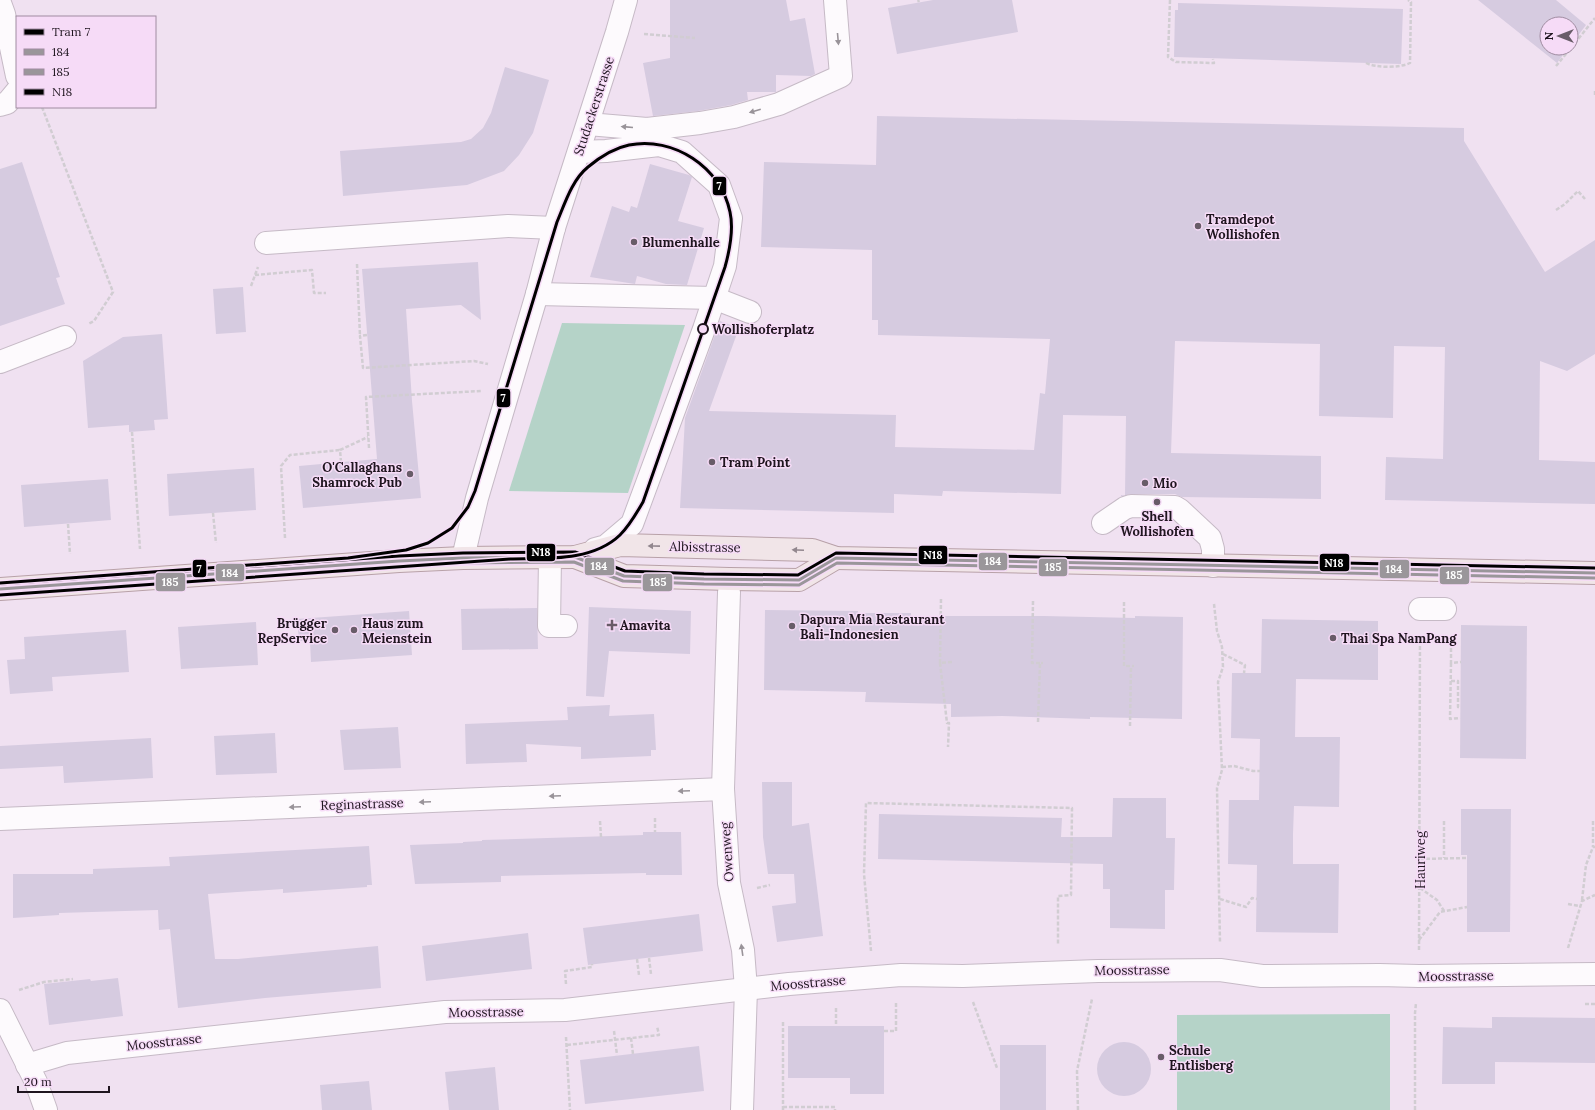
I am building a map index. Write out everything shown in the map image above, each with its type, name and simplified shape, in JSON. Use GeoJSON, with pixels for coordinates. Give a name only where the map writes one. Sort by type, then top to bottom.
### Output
{"type":"FeatureCollection","features":[{"type":"Feature","properties":{"kind":"main road","name":"Albisstrasse"},"geometry":{"type":"LineString","coordinates":[[0,589],[392,561],[463,558],[575,557],[620,545],[812,550],[836,558],[1595,573]]}},
{"type":"Feature","properties":{"kind":"main road","name":"Albisstrasse"},"geometry":{"type":"LineString","coordinates":[[575,557],[624,576],[800,580],[836,558]]}},
{"type":"Feature","properties":{"kind":"street","name":"Studackerstrasse"},"geometry":{"type":"LineString","coordinates":[[463,558],[478,498],[537,294],[554,228],[626,0]]}},
{"type":"Feature","properties":{"kind":"street"},"geometry":{"type":"LineString","coordinates":[[588,124],[647,129],[734,118],[779,104],[841,76],[835,0]]}},
{"type":"Feature","properties":{"kind":"street"},"geometry":{"type":"LineString","coordinates":[[0,3],[4,14],[16,71]]}},
{"type":"Feature","properties":{"kind":"street"},"geometry":{"type":"LineString","coordinates":[[0,106],[7,103],[16,92]]}},
{"type":"Feature","properties":{"kind":"street"},"geometry":{"type":"LineString","coordinates":[[575,557],[606,546],[632,524],[725,266],[730,218],[719,185],[682,152],[659,145],[606,151],[579,152]]}},
{"type":"Feature","properties":{"kind":"street"},"geometry":{"type":"LineString","coordinates":[[266,243],[508,226],[554,228]]}},
{"type":"Feature","properties":{"kind":"street"},"geometry":{"type":"LineString","coordinates":[[537,294],[714,298],[750,312]]}},
{"type":"Feature","properties":{"kind":"street"},"geometry":{"type":"LineString","coordinates":[[0,362],[65,337]]}},
{"type":"Feature","properties":{"kind":"street"},"geometry":{"type":"LineString","coordinates":[[1103,523],[1124,508],[1131,506],[1175,507],[1210,538],[1213,549],[1213,566]]}},
{"type":"Feature","properties":{"kind":"street"},"geometry":{"type":"LineString","coordinates":[[550,557],[549,626],[566,626]]}},
{"type":"Feature","properties":{"kind":"street","name":"Owenweg"},"geometry":{"type":"LineString","coordinates":[[729,592],[723,789],[729,883],[743,950],[746,989],[742,1110]]}},
{"type":"Feature","properties":{"kind":"street"},"geometry":{"type":"LineString","coordinates":[[1420,609],[1445,609]]}},
{"type":"Feature","properties":{"kind":"street","name":"Reginastrasse"},"geometry":{"type":"LineString","coordinates":[[0,819],[723,789]]}},
{"type":"Feature","properties":{"kind":"street","name":"Moosstrasse"},"geometry":{"type":"LineString","coordinates":[[27,1065],[67,1053],[437,1013],[565,1010],[789,984],[901,975],[963,976],[1098,971],[1220,970],[1262,976],[1595,974]]}},
{"type":"Feature","properties":{"kind":"street"},"geometry":{"type":"LineString","coordinates":[[0,1010],[36,1082],[46,1110]]}},
{"type":"Feature","properties":{"kind":"path"},"geometry":{"type":"LineString","coordinates":[[1170,0],[1168,58],[1176,62],[1214,63],[1213,58]]}},
{"type":"Feature","properties":{"kind":"path"},"geometry":{"type":"LineString","coordinates":[[1366,63],[1372,65],[1403,66],[1410,63],[1411,2],[1408,0]]}},
{"type":"Feature","properties":{"kind":"path"},"geometry":{"type":"LineString","coordinates":[[1579,38],[1595,18]]}},
{"type":"Feature","properties":{"kind":"path"},"geometry":{"type":"LineString","coordinates":[[644,34],[695,38]]}},
{"type":"Feature","properties":{"kind":"path"},"geometry":{"type":"LineString","coordinates":[[1556,66],[1564,56]]}},
{"type":"Feature","properties":{"kind":"path"},"geometry":{"type":"LineString","coordinates":[[1595,91],[1595,97]]}},
{"type":"Feature","properties":{"kind":"path"},"geometry":{"type":"LineString","coordinates":[[42,108],[113,292],[94,321],[65,337]]}},
{"type":"Feature","properties":{"kind":"path"},"geometry":{"type":"LineString","coordinates":[[1556,210],[1565,204],[1578,190],[1586,199]]}},
{"type":"Feature","properties":{"kind":"path"},"geometry":{"type":"LineString","coordinates":[[364,263],[357,263],[363,368],[474,361],[489,365]]}},
{"type":"Feature","properties":{"kind":"path"},"geometry":{"type":"LineString","coordinates":[[255,275],[312,270],[314,293],[326,293]]}},
{"type":"Feature","properties":{"kind":"path"},"geometry":{"type":"LineString","coordinates":[[360,336],[367,335]]}},
{"type":"Feature","properties":{"kind":"path"},"geometry":{"type":"LineString","coordinates":[[370,448],[366,397],[481,391]]}},
{"type":"Feature","properties":{"kind":"path"},"geometry":{"type":"LineString","coordinates":[[132,432],[140,549]]}},
{"type":"Feature","properties":{"kind":"path"},"geometry":{"type":"LineString","coordinates":[[285,538],[281,466],[290,455],[340,450],[368,437]]}},
{"type":"Feature","properties":{"kind":"path"},"geometry":{"type":"LineString","coordinates":[[340,450],[341,462]]}},
{"type":"Feature","properties":{"kind":"path"},"geometry":{"type":"LineString","coordinates":[[213,513],[216,543]]}},
{"type":"Feature","properties":{"kind":"path"},"geometry":{"type":"LineString","coordinates":[[68,524],[70,554]]}},
{"type":"Feature","properties":{"kind":"path"},"geometry":{"type":"LineString","coordinates":[[941,599],[940,663],[946,724],[949,724],[948,747]]}},
{"type":"Feature","properties":{"kind":"path"},"geometry":{"type":"LineString","coordinates":[[1033,601],[1032,663],[1042,663],[1038,722]]}},
{"type":"Feature","properties":{"kind":"path"},"geometry":{"type":"LineString","coordinates":[[1124,602],[1124,666],[1132,666],[1130,726]]}},
{"type":"Feature","properties":{"kind":"path"},"geometry":{"type":"LineString","coordinates":[[1214,604],[1217,631],[1223,654],[1223,667],[1218,682],[1222,766],[1217,788],[1220,970]]}},
{"type":"Feature","properties":{"kind":"path","name":"Hauriweg"},"geometry":{"type":"LineString","coordinates":[[1415,1110],[1415,1013],[1419,976],[1420,888],[1420,609]]}},
{"type":"Feature","properties":{"kind":"path"},"geometry":{"type":"LineString","coordinates":[[1451,632],[1450,719],[1460,718]]}},
{"type":"Feature","properties":{"kind":"path"},"geometry":{"type":"LineString","coordinates":[[1223,654],[1245,664],[1244,674]]}},
{"type":"Feature","properties":{"kind":"path"},"geometry":{"type":"LineString","coordinates":[[940,663],[952,662]]}},
{"type":"Feature","properties":{"kind":"path"},"geometry":{"type":"LineString","coordinates":[[1451,663],[1461,662]]}},
{"type":"Feature","properties":{"kind":"path"},"geometry":{"type":"LineString","coordinates":[[1451,681],[1458,681],[1458,707],[1460,707]]}},
{"type":"Feature","properties":{"kind":"path"},"geometry":{"type":"LineString","coordinates":[[1222,766],[1234,766],[1253,771],[1260,771]]}},
{"type":"Feature","properties":{"kind":"path"},"geometry":{"type":"LineString","coordinates":[[872,957],[864,874],[866,803],[1072,808],[1071,896],[1058,896],[1058,946]]}},
{"type":"Feature","properties":{"kind":"path"},"geometry":{"type":"LineString","coordinates":[[1444,821],[1444,858]]}},
{"type":"Feature","properties":{"kind":"path"},"geometry":{"type":"LineString","coordinates":[[1567,953],[1582,901],[1586,865],[1594,847],[1593,821]]}},
{"type":"Feature","properties":{"kind":"path"},"geometry":{"type":"LineString","coordinates":[[1420,859],[1467,858]]}},
{"type":"Feature","properties":{"kind":"path"},"geometry":{"type":"LineString","coordinates":[[751,889],[770,886]]}},
{"type":"Feature","properties":{"kind":"path"},"geometry":{"type":"LineString","coordinates":[[1420,888],[1437,900],[1444,911]]}},
{"type":"Feature","properties":{"kind":"path"},"geometry":{"type":"LineString","coordinates":[[1582,901],[1595,896]]}},
{"type":"Feature","properties":{"kind":"path"},"geometry":{"type":"LineString","coordinates":[[1220,899],[1246,907],[1252,898],[1257,899]]}},
{"type":"Feature","properties":{"kind":"path"},"geometry":{"type":"LineString","coordinates":[[1568,904],[1580,906]]}},
{"type":"Feature","properties":{"kind":"path"},"geometry":{"type":"LineString","coordinates":[[1419,940],[1440,912],[1467,907]]}},
{"type":"Feature","properties":{"kind":"path"},"geometry":{"type":"LineString","coordinates":[[1078,1110],[1077,1071],[1098,971]]}},
{"type":"Feature","properties":{"kind":"path"},"geometry":{"type":"LineString","coordinates":[[963,976],[997,1068]]}},
{"type":"Feature","properties":{"kind":"path"},"geometry":{"type":"LineString","coordinates":[[15,992],[44,982],[73,979]]}},
{"type":"Feature","properties":{"kind":"path"},"geometry":{"type":"LineString","coordinates":[[884,1031],[896,1031],[896,999]]}},
{"type":"Feature","properties":{"kind":"path"},"geometry":{"type":"LineString","coordinates":[[836,1003],[836,1026]]}},
{"type":"Feature","properties":{"kind":"path"},"geometry":{"type":"LineString","coordinates":[[1586,1004],[1595,1004]]}},
{"type":"Feature","properties":{"kind":"path"},"geometry":{"type":"LineString","coordinates":[[565,1010],[570,1110]]}},
{"type":"Feature","properties":{"kind":"path"},"geometry":{"type":"LineString","coordinates":[[567,1045],[658,1035],[657,1021]]}},
{"type":"Feature","properties":{"kind":"path"},"geometry":{"type":"LineString","coordinates":[[783,1022],[783,1109],[836,1107],[835,1110]]}},
{"type":"Feature","properties":{"kind":"path"},"geometry":{"type":"LineString","coordinates":[[613,1026],[617,1055]]}},
{"type":"Feature","properties":{"kind":"path"},"geometry":{"type":"LineString","coordinates":[[631,1038],[633,1054]]}},
{"type":"Feature","properties":{"kind":"green space"},"geometry":{"type":"Polygon","coordinates":[[[562,323],[685,325],[628,493],[509,491],[562,323]]]}},
{"type":"Feature","properties":{"kind":"green space"},"geometry":{"type":"Polygon","coordinates":[[[1390,1014],[1390,1110],[1177,1110],[1177,1015],[1390,1014]]]}},
{"type":"Feature","properties":{"kind":"building"},"geometry":{"type":"Polygon","coordinates":[[[670,0],[786,0],[790,21],[805,18],[815,74],[811,76],[776,75],[776,92],[747,92],[748,100],[731,105],[698,111],[653,116],[643,63],[670,58],[670,0]]]}},
{"type":"Feature","properties":{"kind":"building"},"geometry":{"type":"Polygon","coordinates":[[[933,0],[1012,0],[1018,32],[897,54],[888,8],[933,0]]]}},
{"type":"Feature","properties":{"kind":"building"},"geometry":{"type":"Polygon","coordinates":[[[1478,0],[1556,0],[1575,16],[1539,16],[1539,49],[1478,0]]]}},
{"type":"Feature","properties":{"kind":"building"},"geometry":{"type":"Polygon","coordinates":[[[1178,3],[1403,9],[1401,64],[1174,57],[1175,10],[1178,10],[1178,3]]]}},
{"type":"Feature","properties":{"kind":"building"},"geometry":{"type":"Polygon","coordinates":[[[1579,19],[1586,25],[1579,34],[1579,19]]]}},
{"type":"Feature","properties":{"kind":"building"},"geometry":{"type":"Polygon","coordinates":[[[1548,56],[1562,56],[1557,63],[1548,56]]]}},
{"type":"Feature","properties":{"kind":"building"},"geometry":{"type":"Polygon","coordinates":[[[505,67],[549,80],[533,133],[519,155],[504,171],[467,185],[343,196],[340,151],[461,142],[471,139],[483,128],[491,113],[505,67]]]}},
{"type":"Feature","properties":{"kind":"building","name":"Tramdepot Wollishofen"},"geometry":{"type":"Polygon","coordinates":[[[877,116],[1464,128],[1464,141],[1545,272],[1595,240],[1595,354],[1567,371],[1540,361],[1539,460],[1595,462],[1595,504],[1385,500],[1386,457],[1443,459],[1445,347],[1394,346],[1393,418],[1319,416],[1320,344],[1175,341],[1171,453],[1321,456],[1321,499],[1182,497],[1175,494],[1131,494],[1121,496],[1125,495],[1126,416],[1063,415],[1061,494],[943,491],[942,496],[894,494],[894,513],[680,508],[685,418],[720,321],[739,328],[709,411],[896,415],[895,447],[1034,450],[1040,393],[1045,394],[1050,339],[878,335],[878,320],[872,320],[872,250],[761,247],[764,162],[876,165],[877,116]]]}},
{"type":"Feature","properties":{"kind":"building"},"geometry":{"type":"Polygon","coordinates":[[[22,162],[60,277],[56,278],[65,304],[0,326],[0,169],[22,162]]]}},
{"type":"Feature","properties":{"kind":"building"},"geometry":{"type":"Polygon","coordinates":[[[650,164],[692,177],[678,221],[704,228],[687,285],[666,284],[637,276],[635,284],[590,277],[612,206],[629,212],[631,206],[637,208],[650,164]]]}},
{"type":"Feature","properties":{"kind":"building"},"geometry":{"type":"Polygon","coordinates":[[[478,262],[481,320],[461,305],[406,309],[412,401],[421,498],[303,508],[299,466],[377,459],[362,269],[478,262]]]}},
{"type":"Feature","properties":{"kind":"building"},"geometry":{"type":"Polygon","coordinates":[[[243,287],[246,332],[216,334],[213,289],[243,287]]]}},
{"type":"Feature","properties":{"kind":"building"},"geometry":{"type":"Polygon","coordinates":[[[162,334],[168,419],[154,420],[155,430],[129,432],[129,425],[88,428],[83,361],[123,337],[162,334]]]}},
{"type":"Feature","properties":{"kind":"building"},"geometry":{"type":"Polygon","coordinates":[[[254,468],[256,510],[169,516],[167,474],[254,468]]]}},
{"type":"Feature","properties":{"kind":"building"},"geometry":{"type":"Polygon","coordinates":[[[108,479],[111,520],[24,527],[21,485],[108,479]]]}},
{"type":"Feature","properties":{"kind":"building"},"geometry":{"type":"Polygon","coordinates":[[[589,607],[691,611],[690,654],[609,651],[604,697],[586,696],[589,607]]]}},
{"type":"Feature","properties":{"kind":"building"},"geometry":{"type":"Polygon","coordinates":[[[537,608],[538,649],[462,650],[461,609],[537,608]]]}},
{"type":"Feature","properties":{"kind":"building"},"geometry":{"type":"Polygon","coordinates":[[[765,610],[911,613],[911,616],[1183,617],[1182,719],[1090,717],[1090,719],[1002,716],[951,717],[951,704],[865,702],[866,692],[764,690],[765,610]]]}},
{"type":"Feature","properties":{"kind":"building","name":"Haus zum Meienstein"},"geometry":{"type":"Polygon","coordinates":[[[409,611],[412,655],[311,662],[310,641],[299,641],[297,619],[409,611]]]}},
{"type":"Feature","properties":{"kind":"building"},"geometry":{"type":"Polygon","coordinates":[[[1262,619],[1378,621],[1378,680],[1296,679],[1295,737],[1340,737],[1339,807],[1294,806],[1293,834],[1293,864],[1339,864],[1338,933],[1256,932],[1257,865],[1228,864],[1229,800],[1259,800],[1260,739],[1231,738],[1232,673],[1261,673],[1262,619]]]}},
{"type":"Feature","properties":{"kind":"building"},"geometry":{"type":"Polygon","coordinates":[[[256,622],[258,665],[181,669],[178,627],[256,622]]]}},
{"type":"Feature","properties":{"kind":"building"},"geometry":{"type":"Polygon","coordinates":[[[1461,625],[1527,626],[1526,759],[1460,758],[1461,625]]]}},
{"type":"Feature","properties":{"kind":"building"},"geometry":{"type":"Polygon","coordinates":[[[126,630],[129,672],[52,677],[53,691],[10,694],[7,660],[25,659],[24,637],[126,630]]]}},
{"type":"Feature","properties":{"kind":"building"},"geometry":{"type":"Polygon","coordinates":[[[610,705],[609,716],[654,714],[656,750],[651,750],[651,756],[581,759],[581,747],[526,744],[527,762],[466,764],[465,724],[568,720],[567,707],[610,705]]]}},
{"type":"Feature","properties":{"kind":"building"},"geometry":{"type":"Polygon","coordinates":[[[398,727],[401,768],[344,770],[340,730],[398,727]]]}},
{"type":"Feature","properties":{"kind":"building"},"geometry":{"type":"Polygon","coordinates":[[[275,733],[277,773],[216,775],[214,736],[275,733]]]}},
{"type":"Feature","properties":{"kind":"building"},"geometry":{"type":"Polygon","coordinates":[[[151,738],[153,778],[64,783],[63,766],[0,769],[0,746],[151,738]]]}},
{"type":"Feature","properties":{"kind":"building"},"geometry":{"type":"Polygon","coordinates":[[[762,782],[792,782],[792,826],[809,823],[823,936],[777,942],[772,906],[796,903],[794,874],[768,874],[763,837],[762,782]]]}},
{"type":"Feature","properties":{"kind":"building"},"geometry":{"type":"Polygon","coordinates":[[[1113,798],[1166,798],[1166,838],[1175,838],[1174,890],[1165,890],[1165,929],[1110,928],[1110,889],[1103,889],[1103,864],[878,859],[879,814],[1062,818],[1061,837],[1112,837],[1113,798]]]}},
{"type":"Feature","properties":{"kind":"building"},"geometry":{"type":"Polygon","coordinates":[[[1461,809],[1511,809],[1510,932],[1467,932],[1467,855],[1461,855],[1461,809]]]}},
{"type":"Feature","properties":{"kind":"building"},"geometry":{"type":"Polygon","coordinates":[[[643,832],[681,832],[682,875],[646,875],[646,873],[501,876],[501,882],[415,884],[410,845],[463,843],[482,840],[643,835],[643,832]]]}},
{"type":"Feature","properties":{"kind":"building"},"geometry":{"type":"Polygon","coordinates":[[[369,846],[372,885],[367,885],[367,887],[283,893],[283,889],[208,894],[215,959],[238,959],[378,946],[381,988],[265,998],[178,1008],[170,929],[159,930],[158,910],[59,913],[59,915],[13,918],[13,874],[93,874],[93,869],[170,866],[169,857],[369,846]]]}},
{"type":"Feature","properties":{"kind":"building"},"geometry":{"type":"Polygon","coordinates":[[[699,914],[703,951],[588,965],[583,928],[699,914]]]}},
{"type":"Feature","properties":{"kind":"building"},"geometry":{"type":"Polygon","coordinates":[[[528,933],[532,969],[426,981],[422,946],[528,933]]]}},
{"type":"Feature","properties":{"kind":"building"},"geometry":{"type":"Polygon","coordinates":[[[118,978],[123,1016],[49,1025],[44,984],[90,979],[91,981],[118,978]]]}},
{"type":"Feature","properties":{"kind":"building"},"geometry":{"type":"Polygon","coordinates":[[[1492,1017],[1595,1018],[1595,1063],[1495,1062],[1495,1084],[1442,1084],[1443,1027],[1492,1028],[1492,1017]]]}},
{"type":"Feature","properties":{"kind":"building"},"geometry":{"type":"Polygon","coordinates":[[[788,1026],[884,1026],[884,1094],[850,1094],[850,1078],[788,1078],[788,1026]]]}},
{"type":"Feature","properties":{"kind":"building"},"geometry":{"type":"Polygon","coordinates":[[[1124,1042],[1134,1044],[1143,1050],[1149,1059],[1151,1069],[1149,1079],[1143,1088],[1134,1094],[1124,1096],[1114,1094],[1105,1088],[1099,1079],[1097,1069],[1099,1059],[1105,1050],[1114,1044],[1124,1042]]]}},
{"type":"Feature","properties":{"kind":"building"},"geometry":{"type":"Polygon","coordinates":[[[1000,1045],[1046,1045],[1046,1110],[1000,1110],[1000,1045]]]}},
{"type":"Feature","properties":{"kind":"building"},"geometry":{"type":"Polygon","coordinates":[[[699,1046],[704,1091],[585,1104],[580,1060],[699,1046]]]}},
{"type":"Feature","properties":{"kind":"building"},"geometry":{"type":"Polygon","coordinates":[[[495,1067],[499,1110],[449,1110],[445,1072],[495,1067]]]}},
{"type":"Feature","properties":{"kind":"building"},"geometry":{"type":"Polygon","coordinates":[[[369,1081],[372,1110],[322,1110],[320,1085],[369,1081]]]}},
{"type":"Feature","properties":{"kind":"tram line","name":"7"},"geometry":{"type":"LineString","coordinates":[[0,583],[348,558],[406,550],[428,543],[452,528],[468,507],[475,491],[557,222],[573,185],[582,172],[602,156],[623,146],[646,143],[662,145],[678,150],[693,158],[717,181],[725,196],[730,212],[732,226],[730,246],[725,267],[643,502],[627,527],[609,544],[596,550],[568,557],[510,559],[0,595]]}},
{"type":"Feature","properties":{"kind":"transit line","name":"N18"},"geometry":{"type":"LineString","coordinates":[[0,584],[399,556],[463,553],[575,552],[625,571],[704,574],[798,575],[836,553],[1595,568]]}},
{"type":"Feature","properties":{"kind":"transit line","name":"184"},"geometry":{"type":"LineString","coordinates":[[0,589],[399,561],[463,558],[575,557],[624,576],[704,579],[799,580],[836,558],[1595,573]]}},
{"type":"Feature","properties":{"kind":"transit line","name":"185"},"geometry":{"type":"LineString","coordinates":[[0,594],[399,566],[463,563],[574,562],[623,581],[704,584],[799,585],[837,563],[1595,578]]}},
{"type":"Feature","properties":{"kind":"place","name":"Tramdepot Wollishofen"},"geometry":{"type":"Point","coordinates":[1198,226]}},
{"type":"Feature","properties":{"kind":"place","name":"Blumenhalle"},"geometry":{"type":"Point","coordinates":[634,242]}},
{"type":"Feature","properties":{"kind":"place","name":"Wollishoferplatz"},"geometry":{"type":"Point","coordinates":[703,329]}},
{"type":"Feature","properties":{"kind":"place","name":"Tram Point"},"geometry":{"type":"Point","coordinates":[712,462]}},
{"type":"Feature","properties":{"kind":"place","name":"O'Callaghans Shamrock Pub"},"geometry":{"type":"Point","coordinates":[410,474]}},
{"type":"Feature","properties":{"kind":"place","name":"Mio"},"geometry":{"type":"Point","coordinates":[1145,483]}},
{"type":"Feature","properties":{"kind":"place","name":"Shell Wollishofen"},"geometry":{"type":"Point","coordinates":[1157,502]}},
{"type":"Feature","properties":{"kind":"place","name":"Amavita"},"geometry":{"type":"Point","coordinates":[612,625]}},
{"type":"Feature","properties":{"kind":"place","name":"Dapura Mia Restaurant Bali-Indonesien"},"geometry":{"type":"Point","coordinates":[792,626]}},
{"type":"Feature","properties":{"kind":"place","name":"Brügger RepService"},"geometry":{"type":"Point","coordinates":[335,630]}},
{"type":"Feature","properties":{"kind":"place","name":"Haus zum Meienstein"},"geometry":{"type":"Point","coordinates":[354,630]}},
{"type":"Feature","properties":{"kind":"place","name":"Thai Spa NamPang"},"geometry":{"type":"Point","coordinates":[1333,638]}},
{"type":"Feature","properties":{"kind":"place","name":"Schule Entlisberg"},"geometry":{"type":"Point","coordinates":[1161,1057]}}]}
